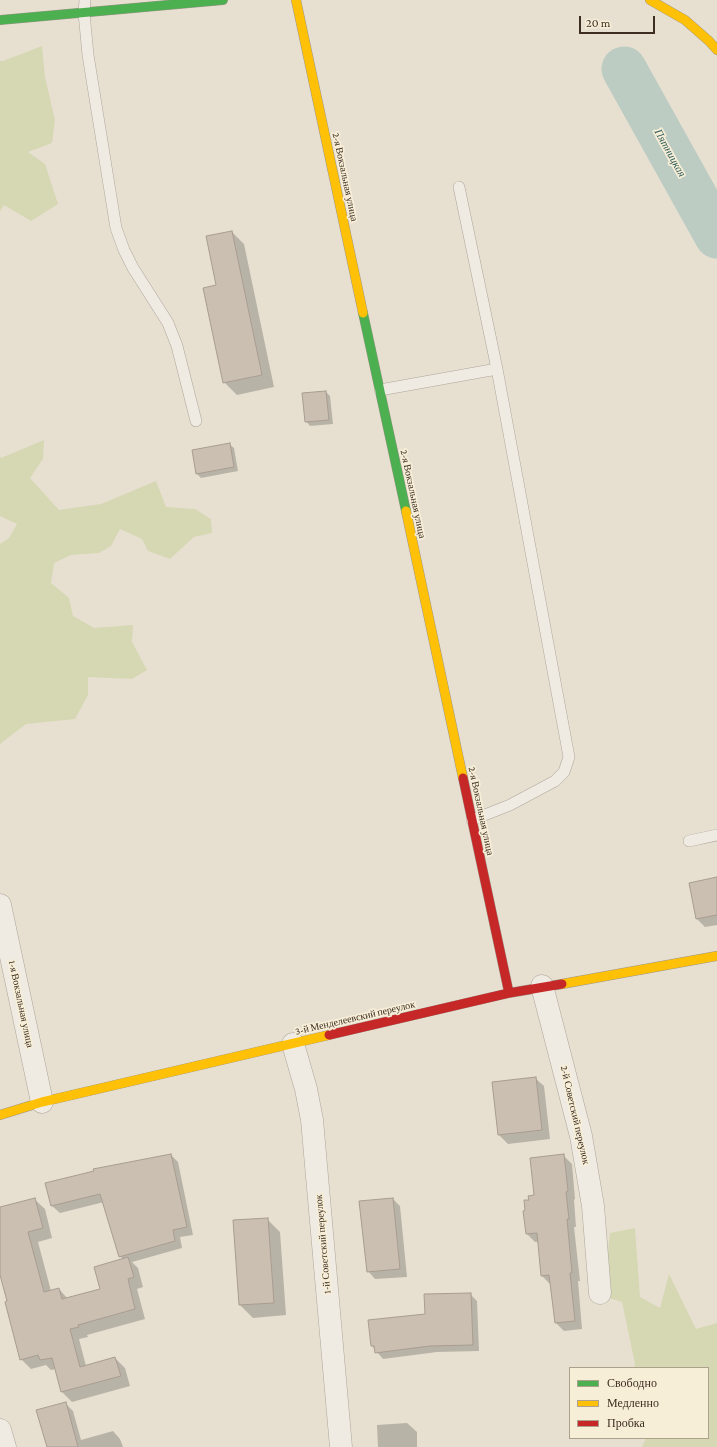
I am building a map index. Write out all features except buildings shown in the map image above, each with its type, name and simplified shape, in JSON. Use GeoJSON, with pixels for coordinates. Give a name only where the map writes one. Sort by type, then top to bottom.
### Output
{"type":"FeatureCollection","features":[{"type":"Feature","properties":{"kind":"street"},"geometry":{"type":"LineString","coordinates":[[0,20],[223,0]]}},
{"type":"Feature","properties":{"kind":"street","name":"2-я Вокзальная улица"},"geometry":{"type":"LineString","coordinates":[[296,0],[509,993]]}},
{"type":"Feature","properties":{"kind":"street"},"geometry":{"type":"LineString","coordinates":[[650,0],[685,20],[717,50]]}},
{"type":"Feature","properties":{"kind":"street","name":"1-я Вокзальная улица"},"geometry":{"type":"LineString","coordinates":[[0,905],[42,1102]]}},
{"type":"Feature","properties":{"kind":"street","name":"3-й Менделеевский переулок"},"geometry":{"type":"LineString","coordinates":[[0,1115],[42,1102],[509,993],[717,956]]}},
{"type":"Feature","properties":{"kind":"street","name":"2-й Советский переулок"},"geometry":{"type":"LineString","coordinates":[[542,986],[581,1136],[593,1206],[600,1293]]}},
{"type":"Feature","properties":{"kind":"street","name":"1-й Советский переулок"},"geometry":{"type":"LineString","coordinates":[[293,1044],[306,1089],[312,1120],[341,1447]]}},
{"type":"Feature","properties":{"kind":"street"},"geometry":{"type":"LineString","coordinates":[[0,1430],[5,1447]]}},
{"type":"Feature","properties":{"kind":"lane"},"geometry":{"type":"LineString","coordinates":[[85,0],[84,13],[88,55],[116,228],[124,250],[133,268],[168,323],[177,346],[196,421]]}},
{"type":"Feature","properties":{"kind":"lane"},"geometry":{"type":"LineString","coordinates":[[459,187],[497,369],[569,757],[564,772],[555,781],[510,805],[472,820]]}},
{"type":"Feature","properties":{"kind":"lane"},"geometry":{"type":"LineString","coordinates":[[380,390],[497,369]]}},
{"type":"Feature","properties":{"kind":"lane"},"geometry":{"type":"LineString","coordinates":[[689,841],[717,835]]}},
{"type":"Feature","properties":{"kind":"green space"},"geometry":{"type":"Polygon","coordinates":[[[42,46],[45,77],[55,120],[52,143],[28,152],[45,164],[58,204],[31,221],[4,205],[0,211],[0,61],[42,46]]]}},
{"type":"Feature","properties":{"kind":"green space"},"geometry":{"type":"Polygon","coordinates":[[[44,440],[43,459],[30,478],[59,510],[101,504],[156,481],[166,507],[195,509],[211,519],[212,533],[194,537],[170,559],[148,551],[142,539],[120,529],[111,546],[99,553],[71,555],[54,563],[51,583],[69,598],[73,616],[94,628],[133,625],[132,642],[147,670],[132,679],[88,677],[88,695],[75,719],[26,724],[0,744],[0,544],[9,538],[17,524],[0,516],[0,456],[1,458],[44,440]]]}},
{"type":"Feature","properties":{"kind":"green space"},"geometry":{"type":"Polygon","coordinates":[[[635,1228],[640,1297],[660,1308],[669,1274],[696,1329],[717,1323],[717,1447],[642,1447],[646,1439],[709,1439],[709,1367],[634,1367],[635,1364],[622,1302],[603,1296],[610,1233],[635,1228]]]}},
{"type":"Feature","properties":{"kind":"waterway","name":"Пятницкая"},"geometry":{"type":"LineString","coordinates":[[624,69],[717,236]]}},
{"type":"Feature","properties":{"kind":"traffic: fast"},"geometry":{"type":"LineString","coordinates":[[0,20],[223,0]]}},
{"type":"Feature","properties":{"kind":"traffic: fast"},"geometry":{"type":"LineString","coordinates":[[363,313],[406,511]]}},
{"type":"Feature","properties":{"kind":"traffic: slow"},"geometry":{"type":"LineString","coordinates":[[296,0],[363,313]]}},
{"type":"Feature","properties":{"kind":"traffic: slow"},"geometry":{"type":"LineString","coordinates":[[650,0],[685,20],[717,50]]}},
{"type":"Feature","properties":{"kind":"traffic: slow"},"geometry":{"type":"LineString","coordinates":[[406,511],[463,778]]}},
{"type":"Feature","properties":{"kind":"traffic: slow"},"geometry":{"type":"LineString","coordinates":[[562,984],[717,956]]}},
{"type":"Feature","properties":{"kind":"traffic: slow"},"geometry":{"type":"LineString","coordinates":[[0,1115],[42,1102],[329,1035]]}},
{"type":"Feature","properties":{"kind":"traffic: jam"},"geometry":{"type":"LineString","coordinates":[[463,778],[509,993]]}},
{"type":"Feature","properties":{"kind":"traffic: jam"},"geometry":{"type":"LineString","coordinates":[[329,1035],[509,993],[562,984]]}}]}
